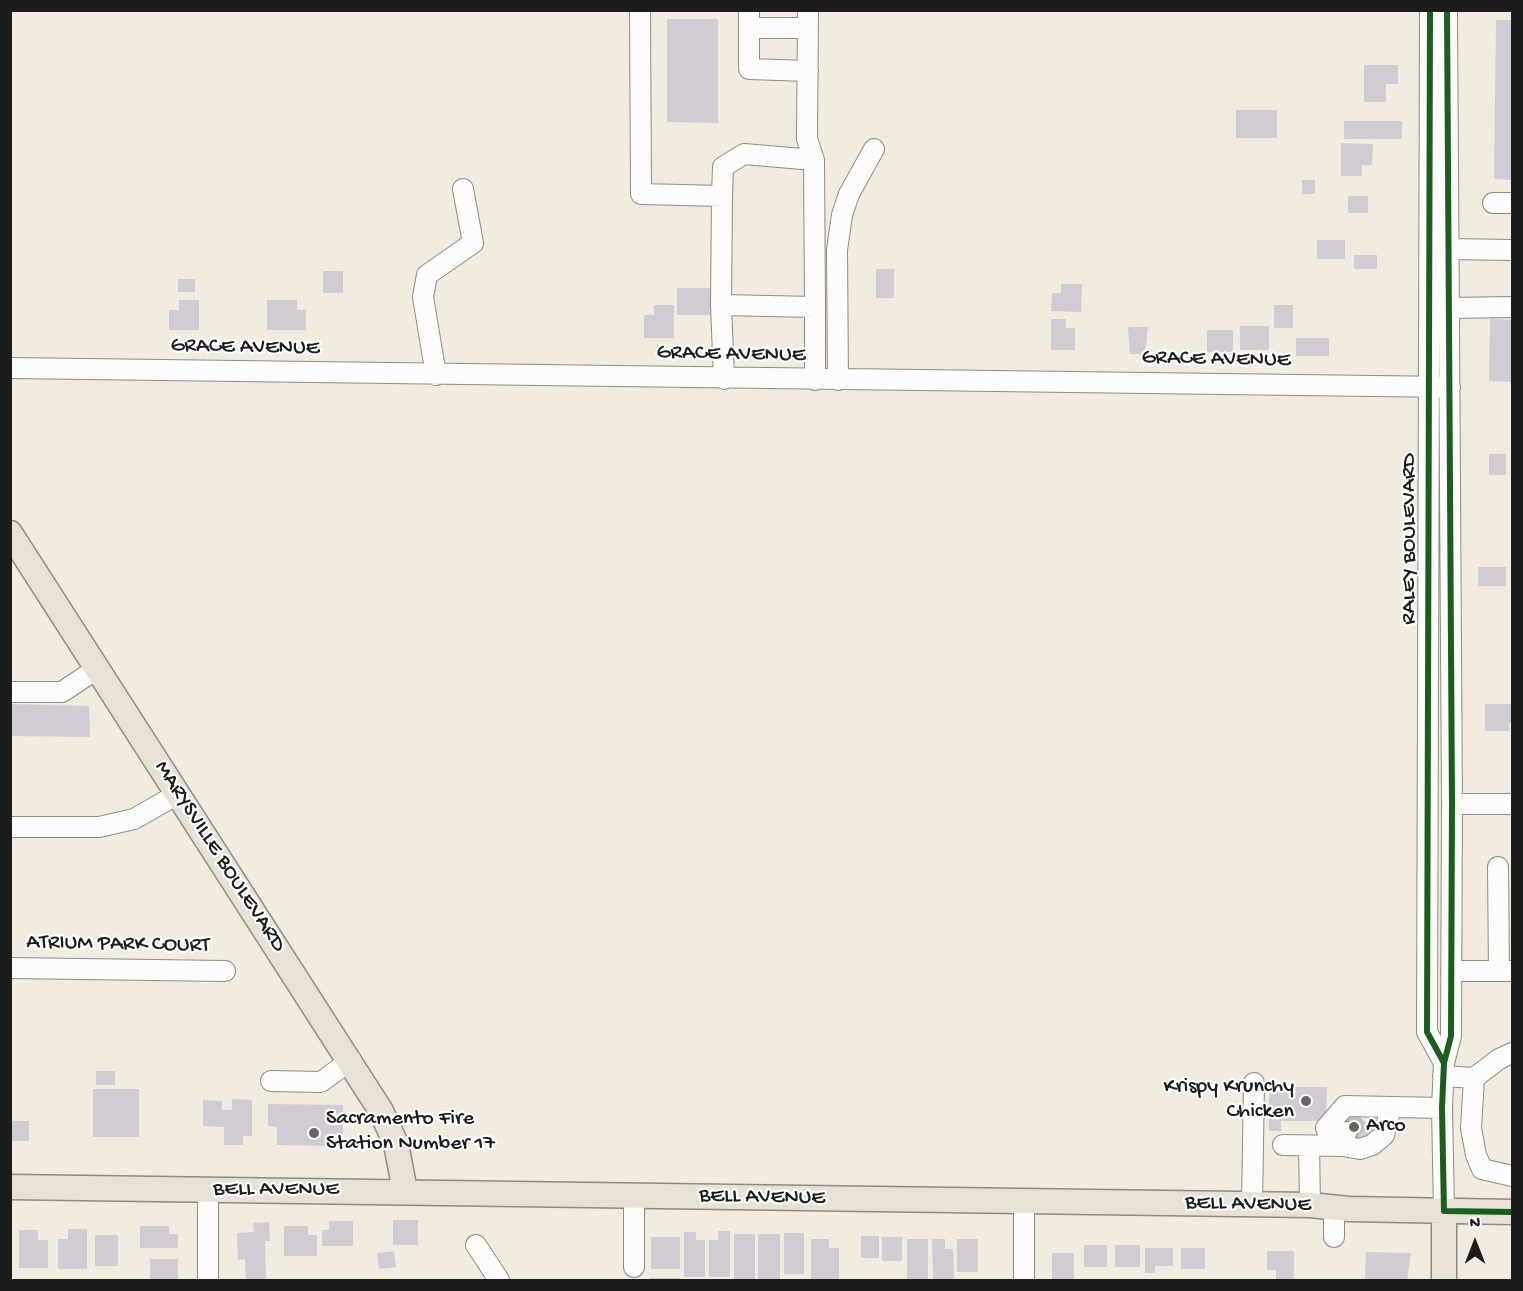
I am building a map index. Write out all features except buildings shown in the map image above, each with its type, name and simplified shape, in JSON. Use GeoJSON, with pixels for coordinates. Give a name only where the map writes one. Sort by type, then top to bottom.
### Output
{"type":"FeatureCollection","features":[{"type":"Feature","properties":{"kind":"main road","name":"MARYSVILLE BOULEVARD"},"geometry":{"type":"LineString","coordinates":[[10,533],[351,1060],[390,1126],[405,1191]]}},
{"type":"Feature","properties":{"kind":"main road","name":"BELL AVENUE"},"geometry":{"type":"LineString","coordinates":[[10,1187],[1252,1204],[1512,1212]]}},
{"type":"Feature","properties":{"kind":"main road","name":"RALEY BOULEVARD"},"geometry":{"type":"LineString","coordinates":[[1444,1211],[1444,1281]]}},
{"type":"Feature","properties":{"kind":"street"},"geometry":{"type":"LineString","coordinates":[[640,10],[641,194],[722,196]]}},
{"type":"Feature","properties":{"kind":"street","name":"RALEY BOULEVARD"},"geometry":{"type":"LineString","coordinates":[[1430,10],[1427,1032],[1443,1070]]}},
{"type":"Feature","properties":{"kind":"street","name":"RALEY BOULEVARD"},"geometry":{"type":"LineString","coordinates":[[1444,1211],[1442,1108],[1443,1070],[1451,1036],[1452,804],[1448,10]]}},
{"type":"Feature","properties":{"kind":"street"},"geometry":{"type":"LineString","coordinates":[[807,71],[749,69],[749,19],[808,19],[807,139],[814,160],[815,380]]}},
{"type":"Feature","properties":{"kind":"street"},"geometry":{"type":"LineString","coordinates":[[838,380],[837,260],[842,215],[849,194],[874,149]]}},
{"type":"Feature","properties":{"kind":"street"},"geometry":{"type":"LineString","coordinates":[[724,379],[721,305],[723,167],[744,154],[814,160]]}},
{"type":"Feature","properties":{"kind":"street"},"geometry":{"type":"LineString","coordinates":[[436,375],[423,297],[427,275],[473,243],[463,189]]}},
{"type":"Feature","properties":{"kind":"street"},"geometry":{"type":"LineString","coordinates":[[1448,249],[1512,250]]}},
{"type":"Feature","properties":{"kind":"street"},"geometry":{"type":"LineString","coordinates":[[721,305],[816,307]]}},
{"type":"Feature","properties":{"kind":"street"},"geometry":{"type":"LineString","coordinates":[[1449,308],[1512,307]]}},
{"type":"Feature","properties":{"kind":"street","name":"GRACE AVENUE"},"geometry":{"type":"LineString","coordinates":[[10,369],[1450,387]]}},
{"type":"Feature","properties":{"kind":"street"},"geometry":{"type":"LineString","coordinates":[[10,692],[62,692],[98,668]]}},
{"type":"Feature","properties":{"kind":"street"},"geometry":{"type":"LineString","coordinates":[[10,827],[99,827],[134,819],[178,794]]}},
{"type":"Feature","properties":{"kind":"street"},"geometry":{"type":"LineString","coordinates":[[1452,804],[1512,804]]}},
{"type":"Feature","properties":{"kind":"street"},"geometry":{"type":"LineString","coordinates":[[1451,971],[1506,971],[1498,867]]}},
{"type":"Feature","properties":{"kind":"street","name":"ATRIUM PARK COURT"},"geometry":{"type":"LineString","coordinates":[[10,968],[225,971]]}},
{"type":"Feature","properties":{"kind":"street"},"geometry":{"type":"LineString","coordinates":[[1512,1053],[1499,1059],[1474,1078],[1471,1128],[1476,1155],[1482,1169],[1512,1176]]}},
{"type":"Feature","properties":{"kind":"street"},"geometry":{"type":"LineString","coordinates":[[271,1081],[321,1082],[351,1060]]}},
{"type":"Feature","properties":{"kind":"street"},"geometry":{"type":"LineString","coordinates":[[1443,1070],[1474,1078]]}},
{"type":"Feature","properties":{"kind":"street"},"geometry":{"type":"LineString","coordinates":[[1252,1204],[1254,1083]]}},
{"type":"Feature","properties":{"kind":"street"},"geometry":{"type":"LineString","coordinates":[[1376,1111],[1384,1135],[1372,1145],[1360,1149],[1340,1139],[1326,1128],[1345,1106],[1376,1111],[1442,1108]]}},
{"type":"Feature","properties":{"kind":"street"},"geometry":{"type":"LineString","coordinates":[[1442,1129],[1471,1128]]}},
{"type":"Feature","properties":{"kind":"street"},"geometry":{"type":"LineString","coordinates":[[1283,1145],[1309,1146],[1340,1139]]}},
{"type":"Feature","properties":{"kind":"street"},"geometry":{"type":"LineString","coordinates":[[1309,1146],[1310,1205]]}},
{"type":"Feature","properties":{"kind":"street"},"geometry":{"type":"LineString","coordinates":[[208,1190],[208,1281]]}},
{"type":"Feature","properties":{"kind":"street"},"geometry":{"type":"LineString","coordinates":[[634,1196],[634,1267]]}},
{"type":"Feature","properties":{"kind":"street"},"geometry":{"type":"LineString","coordinates":[[1023,1202],[1024,1281]]}},
{"type":"Feature","properties":{"kind":"street"},"geometry":{"type":"LineString","coordinates":[[1334,1208],[1334,1237]]}},
{"type":"Feature","properties":{"kind":"street"},"geometry":{"type":"LineString","coordinates":[[476,1245],[499,1281]]}},
{"type":"Feature","properties":{"kind":"tunnel"},"geometry":{"type":"LineString","coordinates":[[1347,1132],[1362,1119]]}},
{"type":"Feature","properties":{"kind":"cycle path"},"geometry":{"type":"LineString","coordinates":[[1430,10],[1427,1032],[1444,1063]]}},
{"type":"Feature","properties":{"kind":"cycle path"},"geometry":{"type":"LineString","coordinates":[[1447,10],[1452,804],[1451,1036],[1444,1063],[1442,1108],[1444,1211],[1512,1212]]}},
{"type":"Feature","properties":{"kind":"place","name":"Krispy Krunchy Chicken"},"geometry":{"type":"Point","coordinates":[1306,1101]}},
{"type":"Feature","properties":{"kind":"place","name":"Arco"},"geometry":{"type":"Point","coordinates":[1354,1127]}},
{"type":"Feature","properties":{"kind":"place","name":"Sacramento Fire Station Number 17"},"geometry":{"type":"Point","coordinates":[314,1133]}}]}
